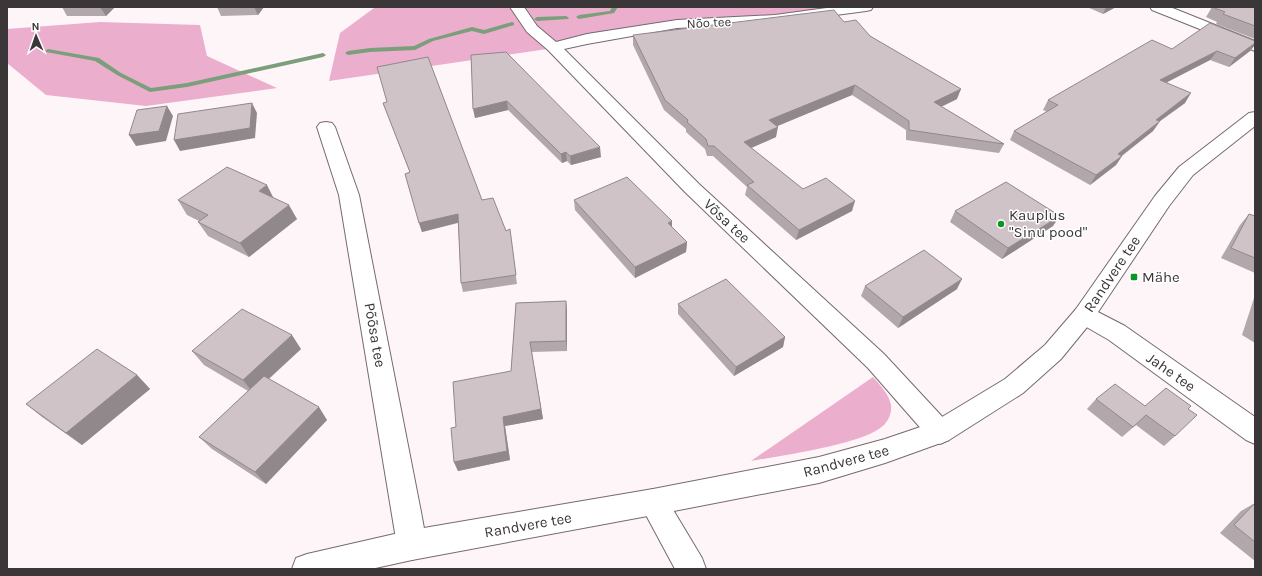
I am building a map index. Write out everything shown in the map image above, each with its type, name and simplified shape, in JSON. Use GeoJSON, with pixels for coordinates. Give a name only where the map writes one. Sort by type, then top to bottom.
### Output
{"type":"FeatureCollection","features":[{"type":"Feature","properties":{"kind":"street","name":"Võsa tee"},"geometry":{"type":"LineString","coordinates":[[517,7],[532,29],[553,48],[692,188],[876,361],[940,432]]}},
{"type":"Feature","properties":{"kind":"street","name":"Nõo tee"},"geometry":{"type":"LineString","coordinates":[[553,48],[587,39],[677,24],[775,19],[866,7]]}},
{"type":"Feature","properties":{"kind":"street"},"geometry":{"type":"LineString","coordinates":[[1157,7],[1255,46]]}},
{"type":"Feature","properties":{"kind":"street","name":"Randvere tee"},"geometry":{"type":"LineString","coordinates":[[306,569],[412,545],[653,502],[819,470],[885,451],[940,432],[1014,386],[1053,352],[1084,316],[1162,201],[1186,170],[1255,117]]}},
{"type":"Feature","properties":{"kind":"street","name":"Põõsa tee"},"geometry":{"type":"LineString","coordinates":[[326,127],[349,195],[406,504],[412,545]]}},
{"type":"Feature","properties":{"kind":"street","name":"Jahe tee"},"geometry":{"type":"LineString","coordinates":[[1084,316],[1117,333],[1255,432]]}},
{"type":"Feature","properties":{"kind":"street"},"geometry":{"type":"LineString","coordinates":[[653,502],[691,569]]}},
{"type":"Feature","properties":{"kind":"shaded area"},"geometry":{"type":"Polygon","coordinates":[[[377,7],[833,7],[329,81],[340,33],[377,7]]]}},
{"type":"Feature","properties":{"kind":"shaded area"},"geometry":{"type":"Polygon","coordinates":[[[100,22],[200,25],[207,56],[277,88],[146,106],[46,95],[7,63],[7,29],[100,22]]]}},
{"type":"Feature","properties":{"kind":"shaded area"},"geometry":{"type":"Polygon","coordinates":[[[873,377],[886,393],[891,405],[890,416],[886,423],[874,432],[860,438],[821,448],[751,461],[873,377]]]}},
{"type":"Feature","properties":{"kind":"building"},"geometry":{"type":"Polygon","coordinates":[[[1212,7],[1255,7],[1255,26],[1223,14],[1225,12],[1212,7]]]}},
{"type":"Feature","properties":{"kind":"building"},"geometry":{"type":"Polygon","coordinates":[[[834,10],[844,22],[856,20],[870,36],[961,89],[934,102],[1004,144],[909,130],[909,121],[855,85],[769,120],[778,127],[744,142],[803,189],[826,178],[855,201],[799,230],[747,185],[754,182],[714,146],[708,146],[706,139],[687,122],[688,120],[665,100],[633,35],[834,10]]]}},
{"type":"Feature","properties":{"kind":"building"},"geometry":{"type":"Polygon","coordinates":[[[1210,23],[1255,41],[1255,43],[1235,58],[1217,51],[1160,80],[1191,93],[1156,120],[1160,121],[1118,154],[1122,156],[1096,175],[1014,131],[1058,105],[1048,100],[1152,40],[1172,49],[1210,23]]]}},
{"type":"Feature","properties":{"kind":"building"},"geometry":{"type":"Polygon","coordinates":[[[506,52],[600,147],[570,156],[566,152],[561,154],[507,101],[473,109],[471,55],[506,52]]]}},
{"type":"Feature","properties":{"kind":"building"},"geometry":{"type":"Polygon","coordinates":[[[428,57],[482,200],[493,198],[506,231],[510,229],[516,275],[461,283],[458,214],[419,223],[405,174],[410,172],[383,103],[387,102],[377,67],[428,57]]]}},
{"type":"Feature","properties":{"kind":"building"},"geometry":{"type":"Polygon","coordinates":[[[252,103],[250,128],[174,140],[178,114],[252,103]]]}},
{"type":"Feature","properties":{"kind":"building"},"geometry":{"type":"Polygon","coordinates":[[[167,106],[159,131],[129,135],[137,110],[167,106]]]}},
{"type":"Feature","properties":{"kind":"building"},"geometry":{"type":"Polygon","coordinates":[[[227,167],[267,185],[259,191],[289,205],[240,243],[198,222],[208,215],[178,200],[227,167]]]}},
{"type":"Feature","properties":{"kind":"building"},"geometry":{"type":"Polygon","coordinates":[[[627,177],[672,221],[668,223],[687,242],[635,267],[574,200],[627,177]]]}},
{"type":"Feature","properties":{"kind":"building","name":"Kauplus \"Sinu pood\""},"geometry":{"type":"Polygon","coordinates":[[[1006,182],[1060,216],[1008,248],[955,211],[1006,182]]]}},
{"type":"Feature","properties":{"kind":"building"},"geometry":{"type":"Polygon","coordinates":[[[1249,214],[1255,216],[1255,258],[1231,248],[1249,214]]]}},
{"type":"Feature","properties":{"kind":"building"},"geometry":{"type":"Polygon","coordinates":[[[924,250],[962,279],[903,317],[865,286],[924,250]]]}},
{"type":"Feature","properties":{"kind":"building"},"geometry":{"type":"Polygon","coordinates":[[[726,279],[785,337],[736,367],[678,304],[726,279]]]}},
{"type":"Feature","properties":{"kind":"building"},"geometry":{"type":"Polygon","coordinates":[[[566,301],[566,341],[530,342],[541,409],[503,417],[507,451],[454,462],[451,428],[456,427],[453,382],[511,371],[516,303],[566,301]]]}},
{"type":"Feature","properties":{"kind":"building"},"geometry":{"type":"Polygon","coordinates":[[[242,309],[292,335],[243,380],[192,351],[242,309]]]}},
{"type":"Feature","properties":{"kind":"building"},"geometry":{"type":"Polygon","coordinates":[[[97,349],[137,375],[66,433],[26,404],[97,349]]]}},
{"type":"Feature","properties":{"kind":"building"},"geometry":{"type":"Polygon","coordinates":[[[264,376],[319,407],[255,472],[199,437],[264,376]]]}},
{"type":"Feature","properties":{"kind":"building"},"geometry":{"type":"Polygon","coordinates":[[[1115,384],[1145,406],[1166,388],[1191,406],[1188,409],[1197,415],[1175,436],[1146,415],[1133,427],[1096,399],[1115,384]]]}},
{"type":"Feature","properties":{"kind":"building"},"geometry":{"type":"Polygon","coordinates":[[[1255,503],[1255,542],[1234,525],[1255,503]]]}},
{"type":"Feature","properties":{"kind":"waterway"},"geometry":{"type":"LineString","coordinates":[[579,17],[612,12],[615,7]]}},
{"type":"Feature","properties":{"kind":"waterway"},"geometry":{"type":"LineString","coordinates":[[537,19],[566,18]]}},
{"type":"Feature","properties":{"kind":"waterway"},"geometry":{"type":"LineString","coordinates":[[348,53],[370,50],[415,48],[431,40],[472,29],[484,32],[512,24]]}},
{"type":"Feature","properties":{"kind":"waterway"},"geometry":{"type":"LineString","coordinates":[[48,51],[97,59],[119,74],[150,90],[187,85],[323,55]]}},
{"type":"Feature","properties":{"kind":"place","name":"Kauplus \"Sinu pood\""},"geometry":{"type":"Point","coordinates":[1001,224]}},
{"type":"Feature","properties":{"kind":"place","name":"Mähe"},"geometry":{"type":"Point","coordinates":[1134,277]}}]}
